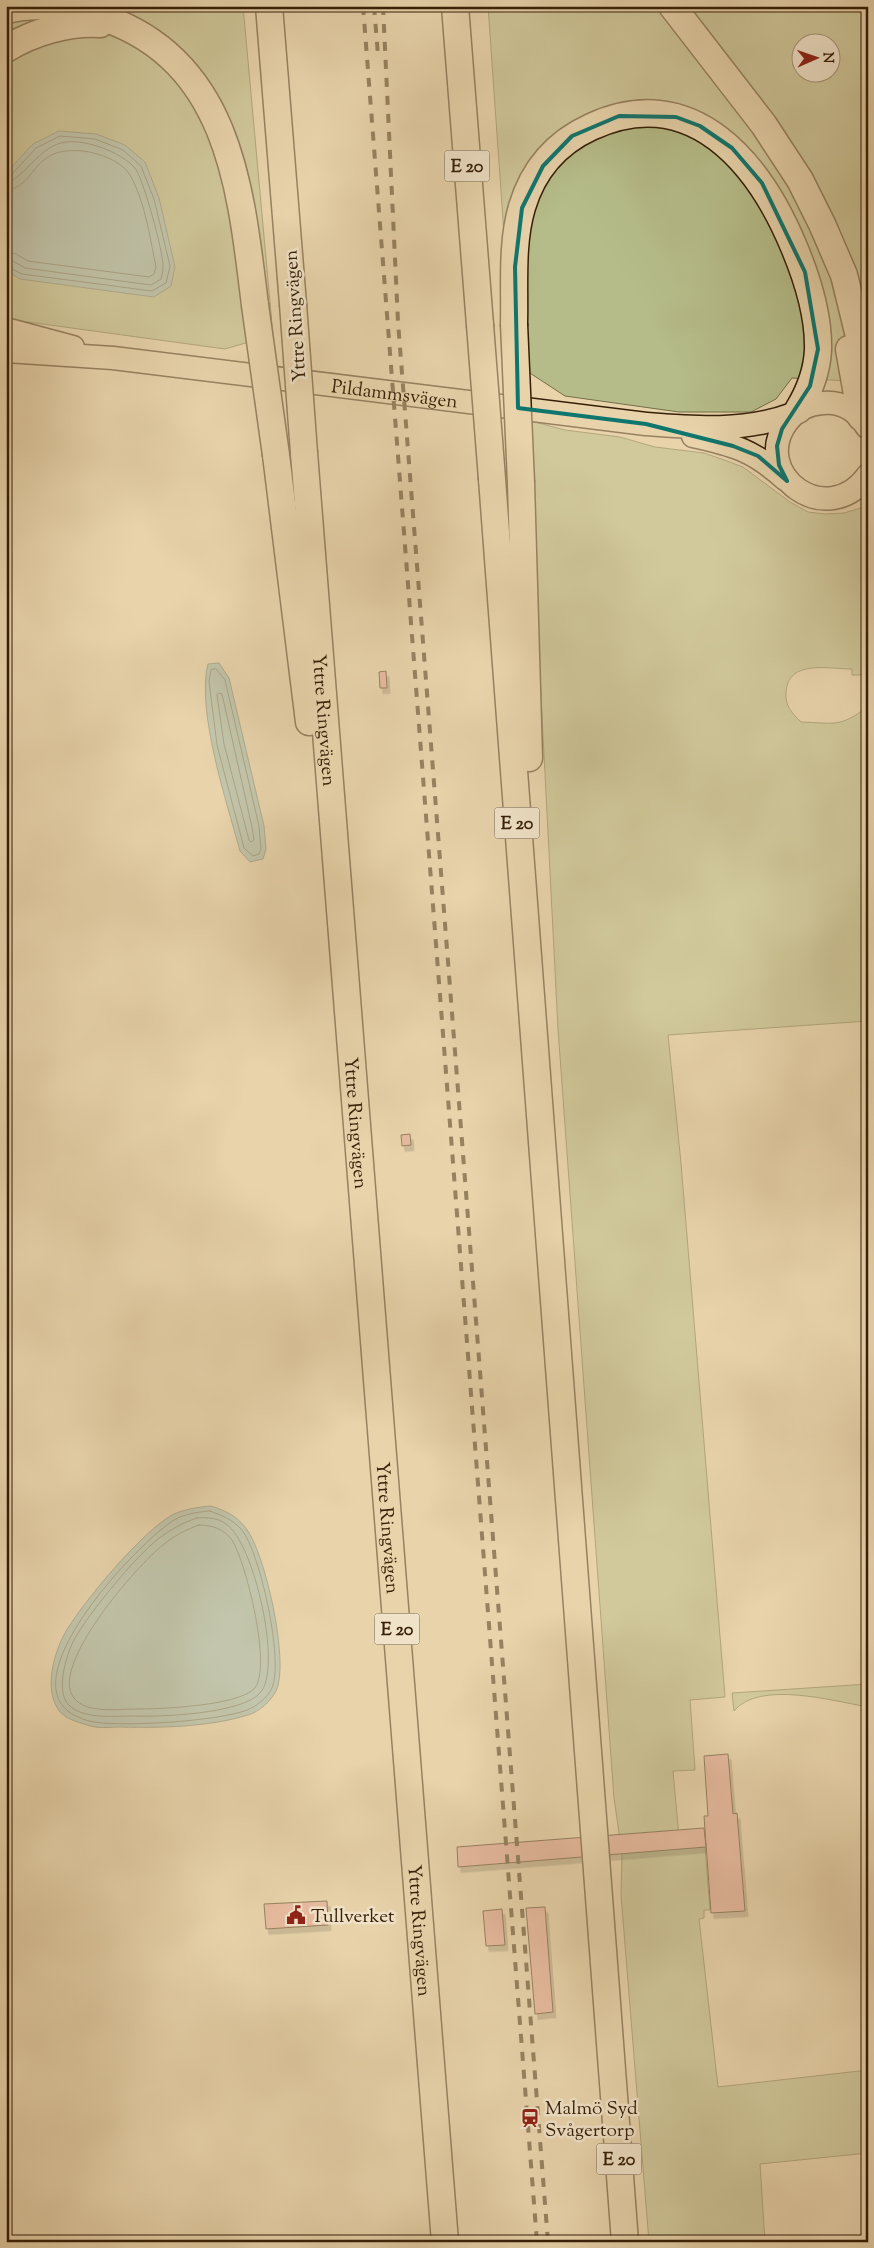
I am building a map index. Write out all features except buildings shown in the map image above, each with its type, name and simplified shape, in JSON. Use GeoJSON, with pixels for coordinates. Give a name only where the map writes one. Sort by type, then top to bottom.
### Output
{"type":"FeatureCollection","features":[{"type":"Feature","properties":{"kind":"highway"},"geometry":{"type":"LineString","coordinates":[[6,10],[28,6],[76,10],[126,26],[151,40],[175,60],[195,83],[212,111],[226,146],[238,189],[255,305],[350,1015]]}},
{"type":"Feature","properties":{"kind":"highway","name":"Yttre Ringvägen"},"geometry":{"type":"LineString","coordinates":[[269,6],[350,1015],[445,2242]]}},
{"type":"Feature","properties":{"kind":"highway","name":"E 20"},"geometry":{"type":"LineString","coordinates":[[455,6],[625,2242]]}},
{"type":"Feature","properties":{"kind":"highway"},"geometry":{"type":"LineString","coordinates":[[672,6],[764,126],[800,180],[844,275],[868,373]]}},
{"type":"Feature","properties":{"kind":"highway"},"geometry":{"type":"LineString","coordinates":[[6,49],[31,36],[52,29],[96,24],[126,26]]}},
{"type":"Feature","properties":{"kind":"highway"},"geometry":{"type":"LineString","coordinates":[[543,1166],[514,324],[516,244],[522,208],[530,186],[554,150],[572,136],[619,116],[649,114],[676,117],[700,126],[732,148],[762,183],[784,221],[805,272],[813,306],[818,349],[810,386],[796,412]]}},
{"type":"Feature","properties":{"kind":"highway"},"geometry":{"type":"LineString","coordinates":[[822,224],[837,277],[851,367],[864,422]]}},
{"type":"Feature","properties":{"kind":"highway"},"geometry":{"type":"LineString","coordinates":[[612,2076],[638,2242]]}},
{"type":"Feature","properties":{"kind":"main road"},"geometry":{"type":"LineString","coordinates":[[6,329],[51,339],[91,352]]}},
{"type":"Feature","properties":{"kind":"main road","name":"Pildammsvägen"},"geometry":{"type":"LineString","coordinates":[[6,338],[91,352],[113,358]]}},
{"type":"Feature","properties":{"kind":"main road","name":"Pildammsvägen"},"geometry":{"type":"LineString","coordinates":[[6,351],[113,358],[646,424],[705,428],[749,426],[796,412],[814,403],[831,402],[848,407],[864,422]]}},
{"type":"Feature","properties":{"kind":"main road"},"geometry":{"type":"LineString","coordinates":[[788,481],[779,465],[777,446],[782,429],[796,412]]}},
{"type":"Feature","properties":{"kind":"main road","name":"Pildammsvägen"},"geometry":{"type":"LineString","coordinates":[[646,424],[733,446],[758,456],[800,492],[815,498],[832,499],[848,494],[866,480]]}},
{"type":"Feature","properties":{"kind":"highlighted area"},"geometry":{"type":"Polygon","coordinates":[[[619,116],[676,117],[700,126],[732,148],[762,183],[805,272],[818,349],[810,386],[782,429],[777,446],[779,465],[787,481],[758,456],[733,446],[646,424],[518,408],[515,267],[522,208],[543,166],[572,136],[619,116]]]}},
{"type":"Feature","properties":{"kind":"green space"},"geometry":{"type":"Polygon","coordinates":[[[6,6],[243,6],[273,335],[225,349],[6,319],[6,6]]]}},
{"type":"Feature","properties":{"kind":"green space"},"geometry":{"type":"Polygon","coordinates":[[[488,6],[864,6],[868,12],[868,382],[792,378],[776,399],[751,412],[679,412],[565,396],[513,362],[488,6]]]}},
{"type":"Feature","properties":{"kind":"green space"},"geometry":{"type":"Polygon","coordinates":[[[527,420],[565,430],[620,437],[655,447],[704,453],[743,467],[790,502],[808,512],[825,514],[844,513],[868,506],[868,675],[852,675],[852,669],[811,668],[802,670],[794,674],[788,682],[786,697],[789,709],[801,722],[836,723],[858,714],[868,707],[868,1021],[668,1035],[681,1163],[725,1697],[690,1700],[695,1770],[673,1771],[680,1848],[705,1847],[710,1910],[704,1910],[704,1918],[699,1919],[718,2087],[868,2070],[868,2153],[760,2164],[765,2242],[649,2242],[621,1895],[622,1853],[614,1798],[558,1029],[527,420]]]}},
{"type":"Feature","properties":{"kind":"green space"},"geometry":{"type":"Polygon","coordinates":[[[868,1684],[868,1707],[817,1697],[778,1695],[761,1696],[746,1702],[734,1711],[732,1693],[868,1684]]]}},
{"type":"Feature","properties":{"kind":"water"},"geometry":{"type":"Polygon","coordinates":[[[59,131],[96,134],[125,145],[145,162],[159,198],[175,267],[171,286],[154,297],[20,279],[6,270],[6,173],[33,144],[59,131]]]}},
{"type":"Feature","properties":{"kind":"water"},"geometry":{"type":"Polygon","coordinates":[[[219,663],[229,678],[264,826],[266,849],[263,859],[250,862],[240,851],[209,731],[205,683],[208,664],[219,663]]]}},
{"type":"Feature","properties":{"kind":"water"},"geometry":{"type":"Polygon","coordinates":[[[211,1506],[238,1519],[253,1540],[260,1559],[278,1633],[280,1677],[274,1695],[264,1706],[252,1714],[201,1724],[168,1727],[99,1727],[79,1722],[63,1715],[54,1701],[51,1681],[52,1671],[57,1650],[73,1620],[99,1586],[131,1550],[161,1522],[183,1511],[211,1506]]]}},
{"type":"Feature","properties":{"kind":"railway"},"geometry":{"type":"LineString","coordinates":[[363,6],[537,2242]]}},
{"type":"Feature","properties":{"kind":"railway"},"geometry":{"type":"LineString","coordinates":[[374,6],[378,55]]}},
{"type":"Feature","properties":{"kind":"railway"},"geometry":{"type":"LineString","coordinates":[[383,6],[398,322],[548,2242]]}},
{"type":"Feature","properties":{"kind":"place","name":"Tullverket"},"geometry":{"type":"Point","coordinates":[296,1915]}},
{"type":"Feature","properties":{"kind":"place","name":"Malmö Syd Svågertorp"},"geometry":{"type":"Point","coordinates":[530,2118]}}]}
